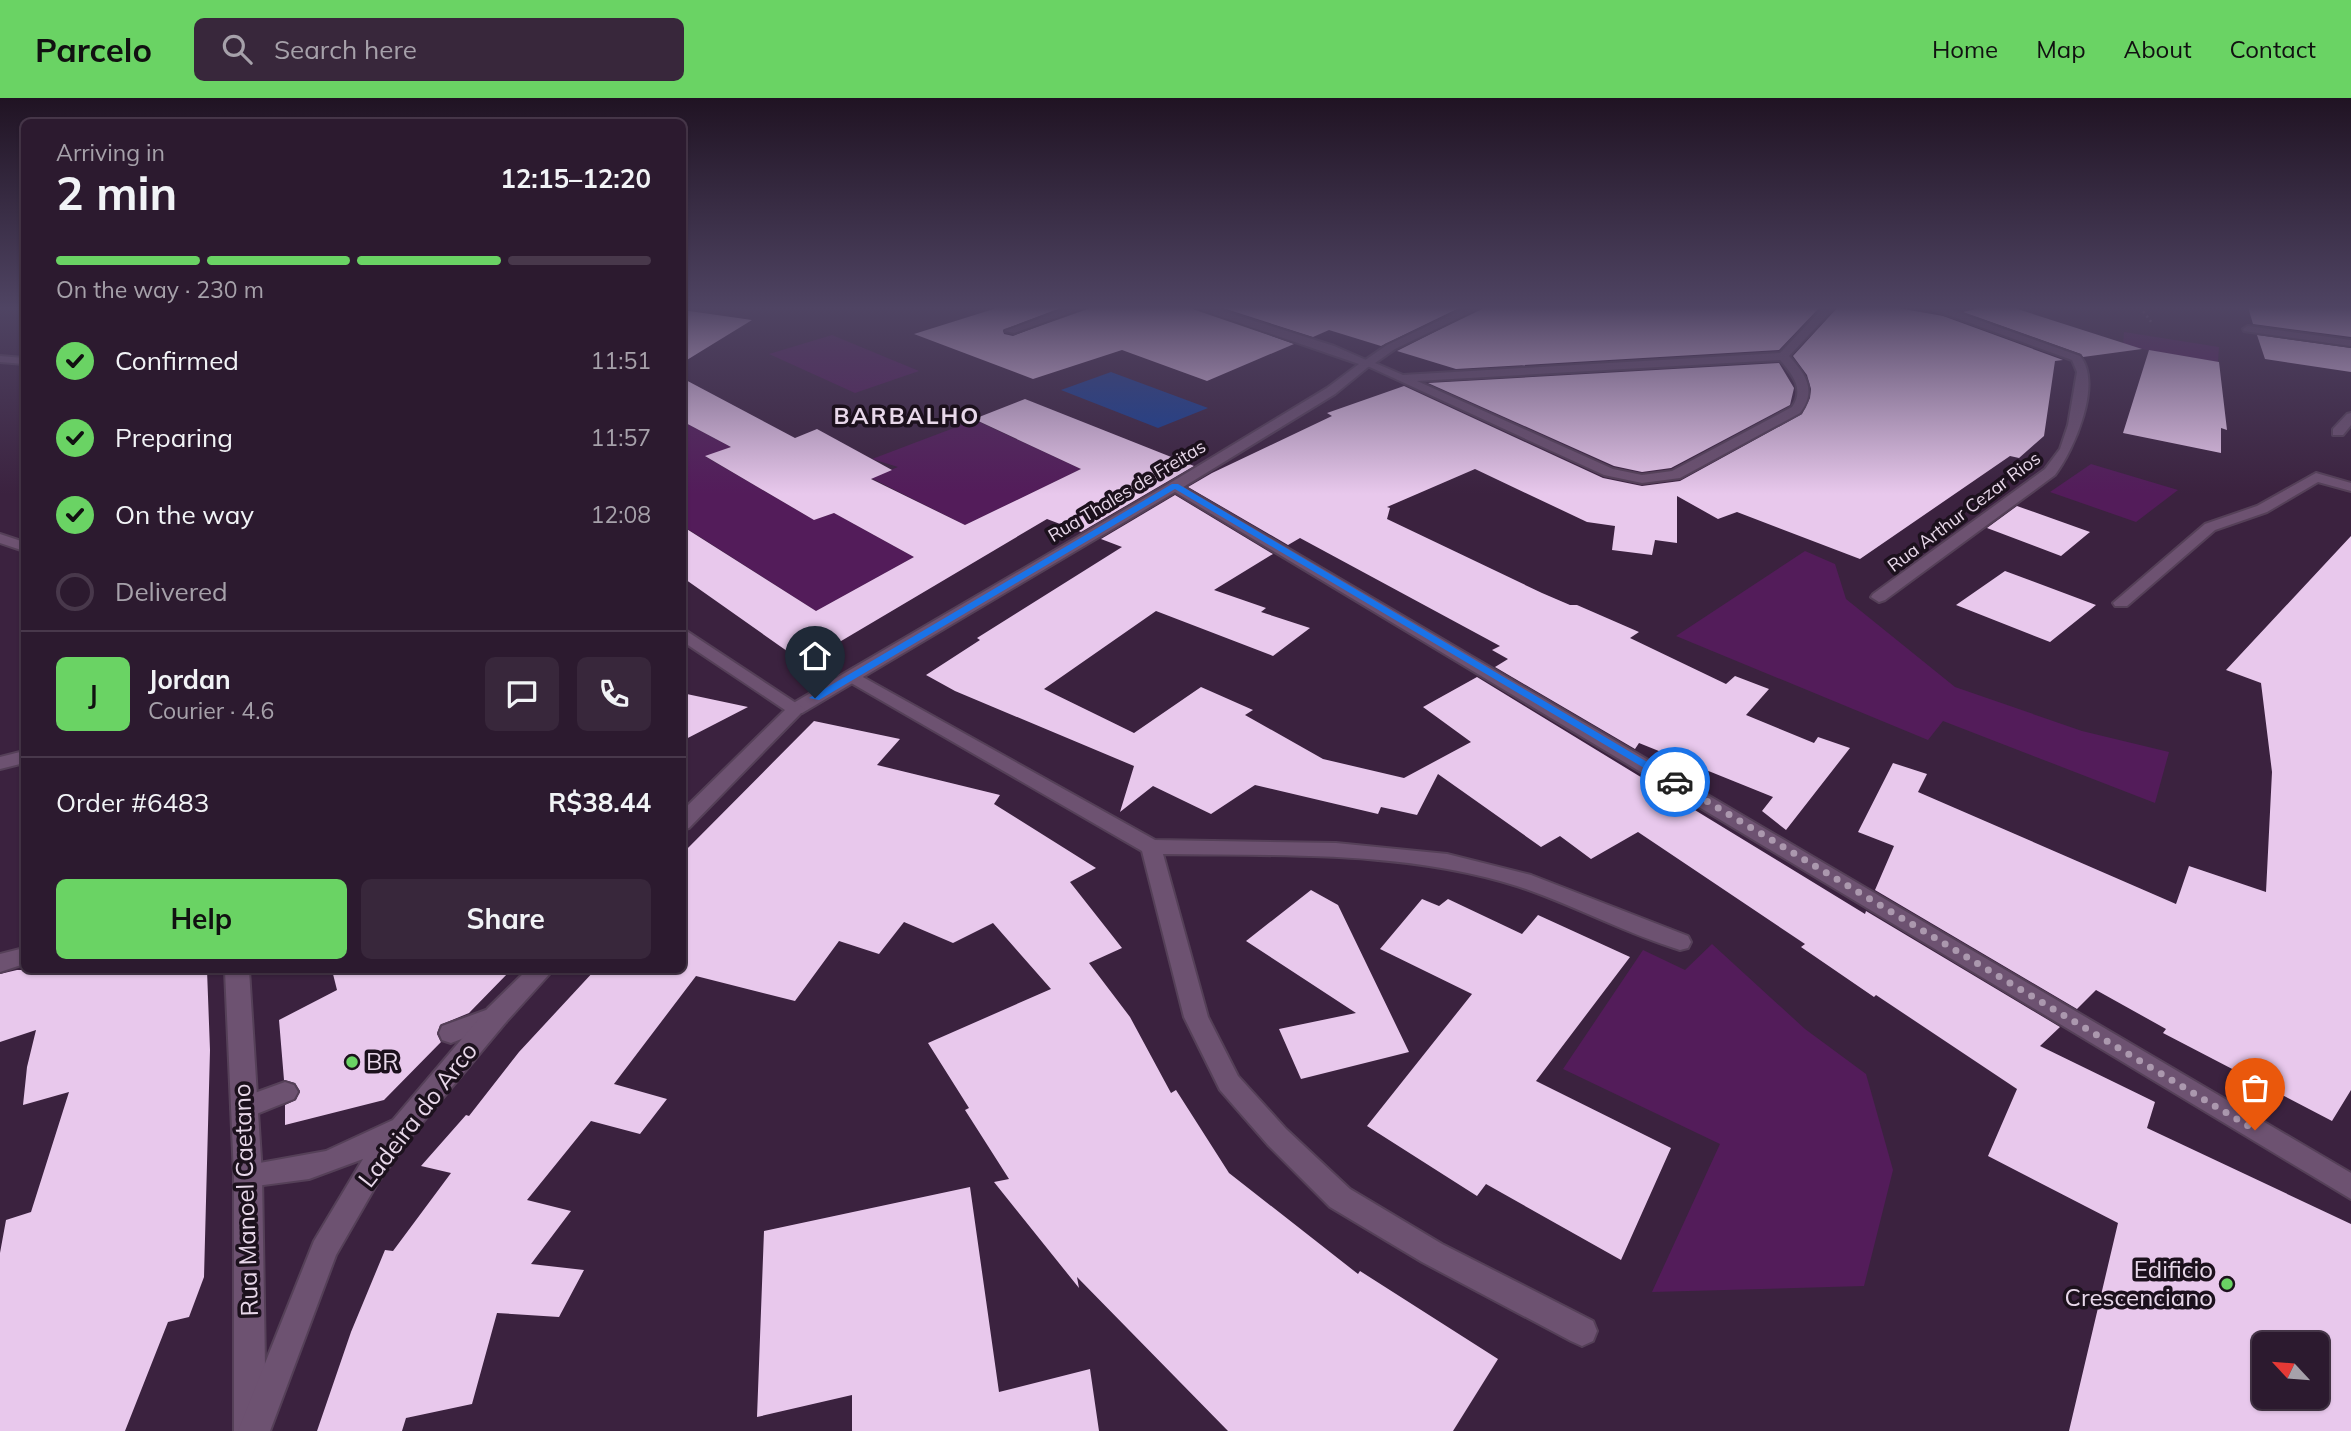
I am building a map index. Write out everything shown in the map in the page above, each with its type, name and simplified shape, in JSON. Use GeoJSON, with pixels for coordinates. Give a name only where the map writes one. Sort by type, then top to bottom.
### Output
{"type":"FeatureCollection","features":[{"type":"Feature","properties":{"kind":"street","name":"Rua Thales de Freitas"},"geometry":{"type":"LineString","coordinates":[[796,709],[1175,486],[1331,391],[1359,369]]}},
{"type":"Feature","properties":{"kind":"street"},"geometry":{"type":"LineString","coordinates":[[1381,369],[1609,472],[1642,479],[1675,475],[1796,410],[1802,403],[1804,385],[1795,369]]}},
{"type":"Feature","properties":{"kind":"street"},"geometry":{"type":"LineString","coordinates":[[1400,378],[1553,369]]}},
{"type":"Feature","properties":{"kind":"street","name":"Rua Arthur Cezar Rios"},"geometry":{"type":"LineString","coordinates":[[1879,597],[2050,472],[2065,456],[2075,423],[2082,369]]}},
{"type":"Feature","properties":{"kind":"street"},"geometry":{"type":"LineString","coordinates":[[2338,432],[2351,417]]}},
{"type":"Feature","properties":{"kind":"street"},"geometry":{"type":"LineString","coordinates":[[2121,603],[2210,527],[2262,509],[2316,477],[2351,487]]}},
{"type":"Feature","properties":{"kind":"street"},"geometry":{"type":"LineString","coordinates":[[1175,486],[2351,1187]]}},
{"type":"Feature","properties":{"kind":"street"},"geometry":{"type":"LineString","coordinates":[[0,538],[21,546]]}},
{"type":"Feature","properties":{"kind":"street"},"geometry":{"type":"LineString","coordinates":[[686,636],[796,709],[686,819]]}},
{"type":"Feature","properties":{"kind":"street"},"geometry":{"type":"LineString","coordinates":[[852,676],[1151,847],[1336,850],[1447,860],[1523,880],[1679,942]]}},
{"type":"Feature","properties":{"kind":"street"},"geometry":{"type":"LineString","coordinates":[[0,763],[21,758]]}},
{"type":"Feature","properties":{"kind":"street"},"geometry":{"type":"LineString","coordinates":[[1151,847],[1196,1017],[1230,1083],[1277,1137],[1340,1198],[1432,1254],[1582,1331]]}},
{"type":"Feature","properties":{"kind":"street"},"geometry":{"type":"LineString","coordinates":[[0,963],[21,957]]}},
{"type":"Feature","properties":{"kind":"street","name":"Rua Manoel Caetano"},"geometry":{"type":"LineString","coordinates":[[237,973],[248,1175],[252,1431]]}},
{"type":"Feature","properties":{"kind":"street","name":"Ladeira do Arco"},"geometry":{"type":"LineString","coordinates":[[252,1431],[324,1250],[368,1174],[403,1127],[497,1015],[538,973]]}},
{"type":"Feature","properties":{"kind":"street"},"geometry":{"type":"LineString","coordinates":[[450,1033],[497,1015]]}},
{"type":"Feature","properties":{"kind":"street"},"geometry":{"type":"LineString","coordinates":[[244,1108],[285,1092]]}},
{"type":"Feature","properties":{"kind":"street"},"geometry":{"type":"LineString","coordinates":[[248,1175],[287,1173],[321,1166],[358,1151],[403,1127]]}},
{"type":"Feature","properties":{"kind":"shaded area"},"geometry":{"type":"Polygon","coordinates":[[[803,369],[919,371],[855,393],[803,369]]]}},
{"type":"Feature","properties":{"kind":"shaded area"},"geometry":{"type":"Polygon","coordinates":[[[975,420],[1081,469],[965,525],[871,478],[898,467],[872,459],[975,420]]]}},
{"type":"Feature","properties":{"kind":"shaded area"},"geometry":{"type":"Polygon","coordinates":[[[686,423],[731,447],[706,457],[814,520],[834,513],[914,557],[816,611],[686,528],[686,423]]]}},
{"type":"Feature","properties":{"kind":"shaded area"},"geometry":{"type":"Polygon","coordinates":[[[2091,464],[2178,490],[2136,522],[2050,492],[2091,464]]]}},
{"type":"Feature","properties":{"kind":"shaded area"},"geometry":{"type":"Polygon","coordinates":[[[1805,551],[1835,564],[1846,599],[1955,687],[2082,731],[2169,752],[2155,803],[1943,721],[1928,740],[1676,636],[1805,551]]]}},
{"type":"Feature","properties":{"kind":"shaded area"},"geometry":{"type":"Polygon","coordinates":[[[1712,944],[1805,1029],[1866,1074],[1893,1170],[1864,1286],[1652,1292],[1720,1144],[1563,1069],[1643,950],[1685,970],[1712,944]]]}},
{"type":"Feature","properties":{"kind":"water"},"geometry":{"type":"Polygon","coordinates":[[[1111,372],[1208,408],[1158,428],[1061,390],[1111,372]]]}},
{"type":"Feature","properties":{"kind":"building"},"geometry":{"type":"Polygon","coordinates":[[[1007,369],[1063,369],[1033,379],[1007,369]]]}},
{"type":"Feature","properties":{"kind":"building"},"geometry":{"type":"Polygon","coordinates":[[[1175,369],[1235,369],[1207,381],[1175,369]]]}},
{"type":"Feature","properties":{"kind":"building"},"geometry":{"type":"Polygon","coordinates":[[[1670,369],[1783,369],[1794,388],[1790,405],[1671,468],[1642,472],[1614,466],[1428,383],[1670,369]]]}},
{"type":"Feature","properties":{"kind":"building"},"geometry":{"type":"Polygon","coordinates":[[[1803,369],[2054,369],[2044,436],[2019,458],[2010,456],[1860,559],[1737,512],[1718,519],[1677,496],[1677,543],[1655,540],[1652,555],[1612,550],[1615,526],[1587,522],[1475,469],[1387,507],[1390,508],[1387,519],[1542,593],[1639,632],[1630,638],[1726,684],[1735,676],[1769,689],[1746,715],[1814,743],[1818,737],[1850,748],[1786,830],[1762,811],[1773,797],[1639,743],[1635,749],[1495,667],[1508,659],[1492,650],[1500,646],[1300,538],[1288,545],[1188,487],[1332,416],[1327,413],[1404,386],[1603,478],[1642,486],[1680,481],[1802,414],[1810,398],[1811,389],[1803,369]]]}},
{"type":"Feature","properties":{"kind":"building"},"geometry":{"type":"Polygon","coordinates":[[[2143,369],[2220,369],[2227,430],[2221,428],[2221,453],[2123,433],[2143,369]]]}},
{"type":"Feature","properties":{"kind":"building"},"geometry":{"type":"Polygon","coordinates":[[[686,380],[795,438],[817,429],[892,470],[871,479],[965,525],[1081,469],[974,419],[1025,399],[1194,466],[1081,532],[1047,519],[804,663],[686,580],[686,529],[816,611],[914,557],[834,513],[814,520],[705,456],[731,447],[686,423],[686,380]]]}},
{"type":"Feature","properties":{"kind":"building"},"geometry":{"type":"Polygon","coordinates":[[[1175,495],[1273,554],[1214,590],[1266,608],[1261,612],[1310,628],[1273,656],[1156,611],[1044,689],[1134,733],[1201,687],[1253,710],[1245,715],[1323,759],[1404,778],[1471,742],[1423,707],[1477,677],[1865,914],[1866,911],[2060,1027],[2040,1046],[2155,1102],[2147,1128],[2351,1224],[2351,1431],[2069,1431],[2118,1223],[1988,1156],[2017,1089],[1876,995],[1874,997],[1801,947],[1805,944],[1638,832],[1591,859],[1560,836],[1541,847],[1438,774],[1417,815],[1381,807],[1378,814],[1255,785],[1211,814],[1153,786],[1120,812],[1134,766],[955,691],[926,675],[980,640],[977,638],[1122,547],[1101,539],[1175,495]]]}},
{"type":"Feature","properties":{"kind":"building"},"geometry":{"type":"Polygon","coordinates":[[[2017,506],[2090,532],[2061,556],[1987,528],[2017,506]]]}},
{"type":"Feature","properties":{"kind":"building"},"geometry":{"type":"Polygon","coordinates":[[[2351,536],[2351,1090],[2332,1121],[2163,1033],[2166,1029],[2096,990],[2077,1009],[1875,890],[1894,846],[1858,832],[1893,763],[1927,774],[1918,792],[2176,904],[2189,866],[2266,892],[2272,772],[2261,683],[2226,670],[2351,536]]]}},
{"type":"Feature","properties":{"kind":"building"},"geometry":{"type":"Polygon","coordinates":[[[2005,571],[2096,605],[2050,642],[1956,605],[2005,571]]]}},
{"type":"Feature","properties":{"kind":"building"},"geometry":{"type":"Polygon","coordinates":[[[686,694],[748,707],[686,739],[686,694]]]}},
{"type":"Feature","properties":{"kind":"building"},"geometry":{"type":"Polygon","coordinates":[[[814,721],[900,739],[877,765],[1000,795],[994,804],[1096,868],[1070,882],[1122,948],[1089,963],[1130,1017],[1171,1093],[1176,1090],[1229,1173],[1358,1274],[1360,1271],[1498,1359],[1453,1431],[1228,1431],[1077,1277],[1079,1288],[994,1182],[1009,1179],[965,1110],[969,1108],[928,1043],[1051,989],[993,923],[953,943],[904,922],[879,954],[839,941],[795,1001],[696,976],[614,1084],[667,1099],[640,1134],[591,1121],[527,1200],[571,1211],[531,1264],[584,1270],[559,1317],[497,1313],[472,1404],[406,1418],[402,1431],[317,1431],[351,1332],[385,1250],[393,1251],[451,1173],[421,1166],[466,1115],[469,1116],[519,1052],[592,973],[686,973],[686,850],[814,721]]]}},
{"type":"Feature","properties":{"kind":"building"},"geometry":{"type":"Polygon","coordinates":[[[1311,890],[1338,905],[1409,1052],[1301,1079],[1279,1029],[1356,1013],[1246,941],[1311,890]]]}},
{"type":"Feature","properties":{"kind":"building"},"geometry":{"type":"Polygon","coordinates":[[[1422,899],[1439,906],[1448,899],[1522,934],[1538,915],[1630,957],[1536,1081],[1671,1148],[1621,1260],[1486,1184],[1477,1196],[1367,1126],[1472,994],[1380,949],[1422,899]]]}},
{"type":"Feature","properties":{"kind":"building"},"geometry":{"type":"Polygon","coordinates":[[[17,970],[21,970],[21,973],[207,973],[210,1050],[204,1277],[189,1317],[168,1322],[125,1431],[0,1431],[0,1253],[6,1220],[31,1212],[69,1092],[23,1105],[27,1067],[36,1030],[0,1042],[0,974],[17,970]]]}},
{"type":"Feature","properties":{"kind":"building","name":"BR"},"geometry":{"type":"Polygon","coordinates":[[[333,973],[508,973],[469,1013],[440,1025],[437,1034],[441,1042],[384,1100],[285,1125],[285,1105],[296,1100],[300,1091],[295,1083],[284,1080],[279,1020],[337,990],[333,973]]]}},
{"type":"Feature","properties":{"kind":"building"},"geometry":{"type":"Polygon","coordinates":[[[970,1187],[999,1392],[1090,1369],[1099,1431],[852,1431],[852,1395],[757,1417],[764,1231],[970,1187]]]}},
{"type":"Feature","properties":{"kind":"way so far"},"geometry":{"type":"LineString","coordinates":[[1675,782],[2255,1130]]}},
{"type":"Feature","properties":{"kind":"place","name":"BR"},"geometry":{"type":"Point","coordinates":[352,1062]}},
{"type":"Feature","properties":{"kind":"place","name":"Edificio Crescenciano"},"geometry":{"type":"Point","coordinates":[2227,1284]}},
{"type":"Feature","properties":{"kind":"district","name":"BARBALHO"},"geometry":{"type":"Point","coordinates":[907,416]}},
{"type":"Feature","properties":{"kind":"route"},"geometry":{"type":"LineString","coordinates":[[815,698],[1175,486],[1675,782]]}}]}
